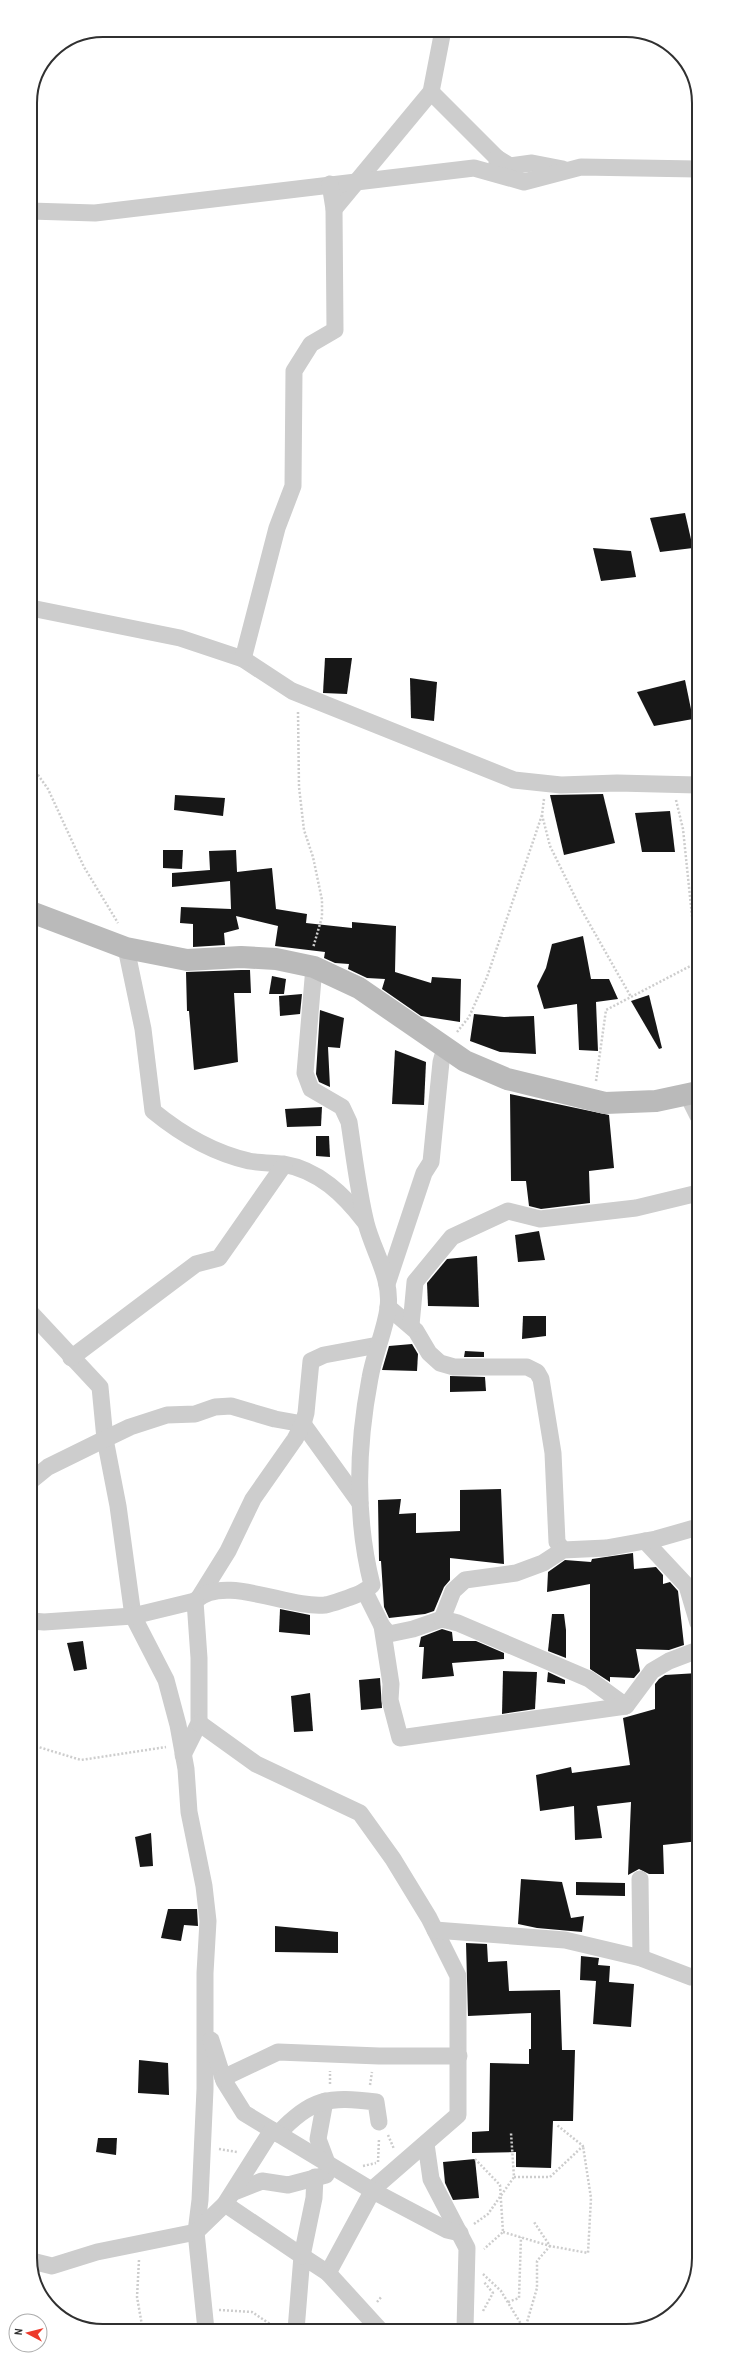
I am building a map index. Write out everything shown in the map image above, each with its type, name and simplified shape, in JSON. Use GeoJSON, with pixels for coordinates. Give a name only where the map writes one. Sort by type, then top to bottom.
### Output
{"type":"FeatureCollection","features":[{"type":"Feature","properties":{"kind":"street"},"geometry":{"type":"LineString","coordinates":[[334,209],[431,92],[442,37]]}},
{"type":"Feature","properties":{"kind":"street"},"geometry":{"type":"LineString","coordinates":[[431,92],[497,166],[524,182],[581,167],[692,169]]}},
{"type":"Feature","properties":{"kind":"street"},"geometry":{"type":"LineString","coordinates":[[37,211],[95,213],[330,184],[497,166]]}},
{"type":"Feature","properties":{"kind":"street"},"geometry":{"type":"LineString","coordinates":[[243,659],[277,528],[293,486],[294,371],[311,344],[335,330],[334,209],[330,184]]}},
{"type":"Feature","properties":{"kind":"street"},"geometry":{"type":"LineString","coordinates":[[37,609],[180,638],[243,659],[297,693],[514,780],[546,784],[692,785]]}},
{"type":"Feature","properties":{"kind":"street"},"geometry":{"type":"LineString","coordinates":[[37,914],[126,948],[187,960],[241,957],[276,959],[311,966],[359,988],[465,1061],[507,1079],[605,1103],[656,1101],[692,1093]]}},
{"type":"Feature","properties":{"kind":"street"},"geometry":{"type":"LineString","coordinates":[[126,948],[142,1029],[153,1112],[178,1132],[217,1150],[249,1161],[284,1165],[316,1177],[335,1188],[366,1224]]}},
{"type":"Feature","properties":{"kind":"street"},"geometry":{"type":"LineString","coordinates":[[37,1621],[44,1622],[133,1616],[197,1599],[212,1591],[254,1594],[296,1603],[325,1605],[365,1592],[372,1585],[364,1555],[360,1503],[364,1420],[370,1377],[388,1307],[387,1284],[366,1224],[349,1122],[342,1107],[311,1089],[305,1073],[311,966]]}},
{"type":"Feature","properties":{"kind":"street"},"geometry":{"type":"LineString","coordinates":[[387,1284],[424,1173],[431,1162],[441,1062],[445,1048]]}},
{"type":"Feature","properties":{"kind":"street"},"geometry":{"type":"LineString","coordinates":[[71,1358],[196,1264],[218,1258],[284,1165]]}},
{"type":"Feature","properties":{"kind":"street"},"geometry":{"type":"LineString","coordinates":[[411,1325],[415,1282],[452,1237],[508,1211],[540,1218],[636,1208],[692,1194]]}},
{"type":"Feature","properties":{"kind":"street"},"geometry":{"type":"LineString","coordinates":[[388,1307],[411,1325],[420,1336],[429,1354],[440,1363],[454,1367],[527,1367],[537,1372],[541,1379],[553,1453],[557,1542],[563,1550]]}},
{"type":"Feature","properties":{"kind":"street"},"geometry":{"type":"LineString","coordinates":[[37,1320],[71,1358],[100,1387],[104,1439],[118,1506],[133,1616],[166,1680],[182,1750],[189,1812],[208,1921],[205,1973],[206,2024],[203,2145],[196,2232],[205,2324]]}},
{"type":"Feature","properties":{"kind":"street"},"geometry":{"type":"LineString","coordinates":[[182,1750],[199,1723],[197,1599],[228,1551],[253,1499],[295,1439],[303,1424],[306,1413],[311,1361],[324,1355],[378,1345]]}},
{"type":"Feature","properties":{"kind":"street"},"geometry":{"type":"LineString","coordinates":[[37,1476],[48,1467],[104,1439],[130,1428],[167,1415],[195,1414],[215,1407],[231,1406],[275,1419],[303,1424],[360,1503]]}},
{"type":"Feature","properties":{"kind":"street"},"geometry":{"type":"LineString","coordinates":[[442,1619],[453,1591],[465,1580],[516,1573],[543,1563],[563,1550],[606,1548],[645,1541],[692,1529]]}},
{"type":"Feature","properties":{"kind":"street"},"geometry":{"type":"LineString","coordinates":[[645,1541],[687,1586],[692,1603]]}},
{"type":"Feature","properties":{"kind":"street"},"geometry":{"type":"LineString","coordinates":[[365,1592],[382,1626],[389,1634],[413,1629],[442,1619],[458,1623],[589,1679],[626,1706]]}},
{"type":"Feature","properties":{"kind":"street"},"geometry":{"type":"LineString","coordinates":[[382,1626],[391,1684],[390,1700],[400,1738],[626,1706],[652,1671],[669,1661],[692,1652]]}},
{"type":"Feature","properties":{"kind":"street"},"geometry":{"type":"LineString","coordinates":[[199,1723],[256,1764],[360,1813],[393,1860],[435,1930],[458,1976],[458,2115],[374,2189],[328,2273]]}},
{"type":"Feature","properties":{"kind":"street"},"geometry":{"type":"LineString","coordinates":[[640,1879],[641,1958]]}},
{"type":"Feature","properties":{"kind":"street"},"geometry":{"type":"LineString","coordinates":[[435,1930],[565,1940],[641,1958],[692,1976]]}},
{"type":"Feature","properties":{"kind":"street"},"geometry":{"type":"LineString","coordinates":[[206,2024],[223,2078],[244,2113],[334,2168],[447,2230],[460,2233]]}},
{"type":"Feature","properties":{"kind":"street"},"geometry":{"type":"LineString","coordinates":[[223,2078],[278,2052],[373,2056],[459,2056]]}},
{"type":"Feature","properties":{"kind":"street"},"geometry":{"type":"LineString","coordinates":[[37,2262],[52,2266],[97,2252],[196,2232],[230,2198],[260,2150],[275,2132],[296,2116],[325,2101],[340,2098],[376,2102],[379,2122]]}},
{"type":"Feature","properties":{"kind":"street"},"geometry":{"type":"LineString","coordinates":[[325,2101],[318,2139],[334,2168]]}},
{"type":"Feature","properties":{"kind":"street"},"geometry":{"type":"LineString","coordinates":[[426,2144],[431,2179],[467,2248],[465,2288],[466,2324]]}},
{"type":"Feature","properties":{"kind":"street"},"geometry":{"type":"LineString","coordinates":[[230,2198],[262,2181],[288,2185],[315,2177],[334,2168]]}},
{"type":"Feature","properties":{"kind":"street"},"geometry":{"type":"LineString","coordinates":[[296,2324],[302,2256],[314,2198],[315,2177]]}},
{"type":"Feature","properties":{"kind":"street"},"geometry":{"type":"LineString","coordinates":[[230,2198],[302,2256],[328,2273],[375,2324]]}},
{"type":"Feature","properties":{"kind":"path"},"geometry":{"type":"LineString","coordinates":[[297,693],[299,787],[304,830],[313,857],[322,900],[322,917],[311,966]]}},
{"type":"Feature","properties":{"kind":"path"},"geometry":{"type":"LineString","coordinates":[[37,773],[48,789],[84,866],[119,924]]}},
{"type":"Feature","properties":{"kind":"path"},"geometry":{"type":"LineString","coordinates":[[445,1048],[469,1017],[487,977],[542,816],[546,784]]}},
{"type":"Feature","properties":{"kind":"path"},"geometry":{"type":"LineString","coordinates":[[673,784],[683,829],[692,914]]}},
{"type":"Feature","properties":{"kind":"path"},"geometry":{"type":"LineString","coordinates":[[542,816],[550,846],[576,900],[631,997]]}},
{"type":"Feature","properties":{"kind":"path"},"geometry":{"type":"LineString","coordinates":[[594,1100],[606,1010],[692,965]]}},
{"type":"Feature","properties":{"kind":"path"},"geometry":{"type":"LineString","coordinates":[[37,1747],[81,1760],[182,1750]]}},
{"type":"Feature","properties":{"kind":"path"},"geometry":{"type":"LineString","coordinates":[[325,2101],[330,2088],[330,2054]]}},
{"type":"Feature","properties":{"kind":"path"},"geometry":{"type":"LineString","coordinates":[[368,2101],[373,2056]]}},
{"type":"Feature","properties":{"kind":"path"},"geometry":{"type":"LineString","coordinates":[[379,2122],[386,2130],[395,2151],[407,2161]]}},
{"type":"Feature","properties":{"kind":"path"},"geometry":{"type":"LineString","coordinates":[[374,2189],[378,2162],[379,2122]]}},
{"type":"Feature","properties":{"kind":"path"},"geometry":{"type":"LineString","coordinates":[[503,2232],[550,2246],[588,2253],[590,2198],[583,2146],[557,2125]]}},
{"type":"Feature","properties":{"kind":"path"},"geometry":{"type":"LineString","coordinates":[[460,2233],[488,2214],[514,2177],[511,2133]]}},
{"type":"Feature","properties":{"kind":"path"},"geometry":{"type":"LineString","coordinates":[[203,2145],[235,2152],[260,2150]]}},
{"type":"Feature","properties":{"kind":"path"},"geometry":{"type":"LineString","coordinates":[[514,2177],[550,2177],[583,2146]]}},
{"type":"Feature","properties":{"kind":"path"},"geometry":{"type":"LineString","coordinates":[[475,2159],[500,2185],[503,2232]]}},
{"type":"Feature","properties":{"kind":"path"},"geometry":{"type":"LineString","coordinates":[[534,2222],[550,2246]]}},
{"type":"Feature","properties":{"kind":"path"},"geometry":{"type":"LineString","coordinates":[[467,2260],[481,2252],[503,2232]]}},
{"type":"Feature","properties":{"kind":"path"},"geometry":{"type":"LineString","coordinates":[[508,2302],[519,2298],[521,2237]]}},
{"type":"Feature","properties":{"kind":"path"},"geometry":{"type":"LineString","coordinates":[[140,2243],[137,2297],[142,2324]]}},
{"type":"Feature","properties":{"kind":"path"},"geometry":{"type":"LineString","coordinates":[[526,2324],[536,2288],[537,2261],[550,2246]]}},
{"type":"Feature","properties":{"kind":"path"},"geometry":{"type":"LineString","coordinates":[[467,2260],[502,2290],[522,2324]]}},
{"type":"Feature","properties":{"kind":"path"},"geometry":{"type":"LineString","coordinates":[[467,2260],[492,2293],[480,2317]]}},
{"type":"Feature","properties":{"kind":"path"},"geometry":{"type":"LineString","coordinates":[[203,2309],[252,2312],[270,2324]]}},
{"type":"Feature","properties":{"kind":"building"},"geometry":{"type":"Polygon","coordinates":[[[685,513],[692,548],[660,552],[650,518],[685,513]]]}},
{"type":"Feature","properties":{"kind":"building"},"geometry":{"type":"Polygon","coordinates":[[[593,548],[631,551],[636,577],[601,581],[593,548]]]}},
{"type":"Feature","properties":{"kind":"building"},"geometry":{"type":"Polygon","coordinates":[[[325,658],[352,658],[347,694],[323,693],[325,658]]]}},
{"type":"Feature","properties":{"kind":"building"},"geometry":{"type":"Polygon","coordinates":[[[410,678],[437,682],[434,721],[411,718],[410,678]]]}},
{"type":"Feature","properties":{"kind":"building"},"geometry":{"type":"Polygon","coordinates":[[[685,680],[692,719],[654,726],[637,692],[685,680]]]}},
{"type":"Feature","properties":{"kind":"building"},"geometry":{"type":"Polygon","coordinates":[[[603,794],[615,843],[564,855],[550,795],[603,794]]]}},
{"type":"Feature","properties":{"kind":"building"},"geometry":{"type":"Polygon","coordinates":[[[175,795],[225,798],[223,816],[174,810],[175,795]]]}},
{"type":"Feature","properties":{"kind":"building"},"geometry":{"type":"Polygon","coordinates":[[[670,811],[675,852],[642,852],[635,813],[670,811]]]}},
{"type":"Feature","properties":{"kind":"building"},"geometry":{"type":"Polygon","coordinates":[[[163,850],[183,850],[182,869],[163,868],[163,850]]]}},
{"type":"Feature","properties":{"kind":"building"},"geometry":{"type":"Polygon","coordinates":[[[236,850],[237,872],[272,868],[276,909],[307,914],[306,923],[352,928],[352,922],[396,926],[395,972],[431,983],[432,977],[461,979],[460,1022],[421,1016],[382,989],[385,979],[367,978],[348,969],[349,964],[335,963],[324,958],[325,952],[275,946],[278,926],[236,916],[239,929],[224,933],[225,945],[193,947],[193,924],[180,923],[181,907],[231,909],[230,881],[172,887],[172,873],[210,870],[209,851],[236,850]]]}},
{"type":"Feature","properties":{"kind":"building"},"geometry":{"type":"Polygon","coordinates":[[[583,936],[591,979],[609,979],[618,999],[596,1002],[598,1051],[579,1050],[577,1004],[544,1009],[537,986],[546,968],[552,944],[583,936]]]}},
{"type":"Feature","properties":{"kind":"building"},"geometry":{"type":"Polygon","coordinates":[[[250,970],[251,993],[234,993],[238,1062],[194,1070],[189,1011],[187,1011],[186,972],[250,970]]]}},
{"type":"Feature","properties":{"kind":"building"},"geometry":{"type":"Polygon","coordinates":[[[272,976],[286,979],[284,994],[269,994],[272,976]]]}},
{"type":"Feature","properties":{"kind":"building"},"geometry":{"type":"Polygon","coordinates":[[[302,994],[300,1014],[280,1016],[279,996],[302,994]]]}},
{"type":"Feature","properties":{"kind":"building"},"geometry":{"type":"Polygon","coordinates":[[[649,995],[662,1048],[659,1049],[631,1001],[649,995]]]}},
{"type":"Feature","properties":{"kind":"building"},"geometry":{"type":"Polygon","coordinates":[[[320,1010],[344,1018],[340,1048],[328,1047],[330,1087],[319,1082],[316,1074],[320,1010]]]}},
{"type":"Feature","properties":{"kind":"building"},"geometry":{"type":"Polygon","coordinates":[[[474,1014],[504,1017],[534,1016],[536,1054],[500,1052],[470,1041],[474,1014]]]}},
{"type":"Feature","properties":{"kind":"building"},"geometry":{"type":"Polygon","coordinates":[[[395,1050],[426,1062],[424,1105],[392,1104],[395,1050]]]}},
{"type":"Feature","properties":{"kind":"building"},"geometry":{"type":"Polygon","coordinates":[[[510,1094],[609,1115],[614,1168],[589,1171],[590,1203],[541,1209],[529,1206],[526,1181],[511,1181],[510,1094]]]}},
{"type":"Feature","properties":{"kind":"building"},"geometry":{"type":"Polygon","coordinates":[[[322,1107],[321,1126],[287,1127],[285,1109],[322,1107]]]}},
{"type":"Feature","properties":{"kind":"building"},"geometry":{"type":"Polygon","coordinates":[[[316,1136],[329,1136],[330,1157],[316,1156],[316,1136]]]}},
{"type":"Feature","properties":{"kind":"building"},"geometry":{"type":"Polygon","coordinates":[[[539,1231],[545,1260],[518,1262],[515,1235],[539,1231]]]}},
{"type":"Feature","properties":{"kind":"building"},"geometry":{"type":"Polygon","coordinates":[[[477,1256],[479,1307],[428,1306],[427,1283],[447,1259],[477,1256]]]}},
{"type":"Feature","properties":{"kind":"building"},"geometry":{"type":"Polygon","coordinates":[[[523,1316],[546,1316],[546,1336],[522,1339],[523,1316]]]}},
{"type":"Feature","properties":{"kind":"building"},"geometry":{"type":"Polygon","coordinates":[[[412,1344],[418,1354],[417,1371],[382,1370],[389,1346],[412,1344]]]}},
{"type":"Feature","properties":{"kind":"building"},"geometry":{"type":"Polygon","coordinates":[[[465,1351],[484,1352],[484,1357],[464,1357],[465,1351]]]}},
{"type":"Feature","properties":{"kind":"building"},"geometry":{"type":"Polygon","coordinates":[[[450,1376],[485,1377],[486,1391],[450,1392],[450,1376]]]}},
{"type":"Feature","properties":{"kind":"building"},"geometry":{"type":"Polygon","coordinates":[[[501,1489],[504,1564],[450,1558],[450,1580],[444,1587],[434,1611],[425,1614],[389,1618],[384,1607],[381,1561],[379,1561],[378,1500],[401,1499],[399,1514],[416,1513],[416,1533],[460,1531],[460,1490],[501,1489]]]}},
{"type":"Feature","properties":{"kind":"building"},"geometry":{"type":"Polygon","coordinates":[[[633,1553],[634,1569],[656,1567],[663,1575],[663,1584],[670,1582],[678,1591],[684,1645],[669,1650],[636,1649],[640,1671],[634,1678],[610,1677],[610,1682],[590,1669],[590,1584],[547,1592],[548,1572],[565,1560],[591,1562],[592,1559],[633,1553]]]}},
{"type":"Feature","properties":{"kind":"building"},"geometry":{"type":"Polygon","coordinates":[[[280,1609],[310,1615],[310,1635],[279,1632],[280,1609]]]}},
{"type":"Feature","properties":{"kind":"building"},"geometry":{"type":"Polygon","coordinates":[[[552,1614],[564,1614],[566,1630],[566,1658],[548,1651],[552,1614]]]}},
{"type":"Feature","properties":{"kind":"building"},"geometry":{"type":"Polygon","coordinates":[[[442,1629],[452,1632],[453,1641],[476,1641],[504,1653],[504,1659],[452,1663],[454,1676],[422,1679],[424,1647],[419,1647],[421,1637],[442,1629]]]}},
{"type":"Feature","properties":{"kind":"building"},"geometry":{"type":"Polygon","coordinates":[[[83,1641],[87,1669],[74,1671],[67,1643],[83,1641]]]}},
{"type":"Feature","properties":{"kind":"building"},"geometry":{"type":"Polygon","coordinates":[[[503,1671],[537,1672],[535,1709],[502,1714],[503,1671]]]}},
{"type":"Feature","properties":{"kind":"building"},"geometry":{"type":"Polygon","coordinates":[[[548,1672],[565,1680],[565,1684],[547,1682],[548,1672]]]}},
{"type":"Feature","properties":{"kind":"building"},"geometry":{"type":"Polygon","coordinates":[[[692,1673],[692,1842],[663,1845],[664,1874],[649,1874],[639,1869],[628,1875],[631,1802],[597,1806],[602,1838],[575,1840],[574,1806],[540,1811],[536,1775],[571,1767],[572,1773],[630,1765],[623,1718],[655,1709],[655,1684],[665,1675],[692,1673]]]}},
{"type":"Feature","properties":{"kind":"building"},"geometry":{"type":"Polygon","coordinates":[[[380,1678],[382,1708],[361,1710],[359,1680],[380,1678]]]}},
{"type":"Feature","properties":{"kind":"building"},"geometry":{"type":"Polygon","coordinates":[[[310,1693],[313,1731],[294,1732],[291,1696],[310,1693]]]}},
{"type":"Feature","properties":{"kind":"building"},"geometry":{"type":"Polygon","coordinates":[[[151,1833],[153,1866],[140,1867],[135,1837],[151,1833]]]}},
{"type":"Feature","properties":{"kind":"building"},"geometry":{"type":"Polygon","coordinates":[[[521,1879],[562,1882],[571,1918],[584,1916],[582,1932],[537,1928],[518,1924],[521,1879]]]}},
{"type":"Feature","properties":{"kind":"building"},"geometry":{"type":"Polygon","coordinates":[[[576,1882],[625,1883],[625,1896],[576,1895],[576,1882]]]}},
{"type":"Feature","properties":{"kind":"building"},"geometry":{"type":"Polygon","coordinates":[[[168,1909],[197,1909],[198,1926],[184,1925],[181,1941],[161,1938],[168,1909]]]}},
{"type":"Feature","properties":{"kind":"building"},"geometry":{"type":"Polygon","coordinates":[[[275,1926],[338,1932],[338,1953],[275,1952],[275,1926]]]}},
{"type":"Feature","properties":{"kind":"building"},"geometry":{"type":"Polygon","coordinates":[[[466,1943],[487,1944],[488,1962],[507,1961],[509,1991],[560,1990],[562,2050],[575,2050],[573,2121],[553,2121],[551,2168],[516,2167],[516,2152],[472,2153],[472,2132],[489,2131],[490,2063],[529,2064],[529,2049],[531,2049],[531,2013],[468,2016],[466,1943]]]}},
{"type":"Feature","properties":{"kind":"building"},"geometry":{"type":"Polygon","coordinates":[[[581,1956],[599,1958],[598,1965],[610,1966],[609,1982],[634,1984],[631,2027],[593,2024],[596,1981],[580,1980],[581,1956]]]}},
{"type":"Feature","properties":{"kind":"building"},"geometry":{"type":"Polygon","coordinates":[[[139,2060],[168,2063],[169,2095],[138,2093],[139,2060]]]}},
{"type":"Feature","properties":{"kind":"building"},"geometry":{"type":"Polygon","coordinates":[[[98,2138],[117,2138],[116,2155],[96,2152],[98,2138]]]}},
{"type":"Feature","properties":{"kind":"building"},"geometry":{"type":"Polygon","coordinates":[[[475,2159],[479,2198],[453,2200],[445,2183],[443,2162],[475,2159]]]}}]}
